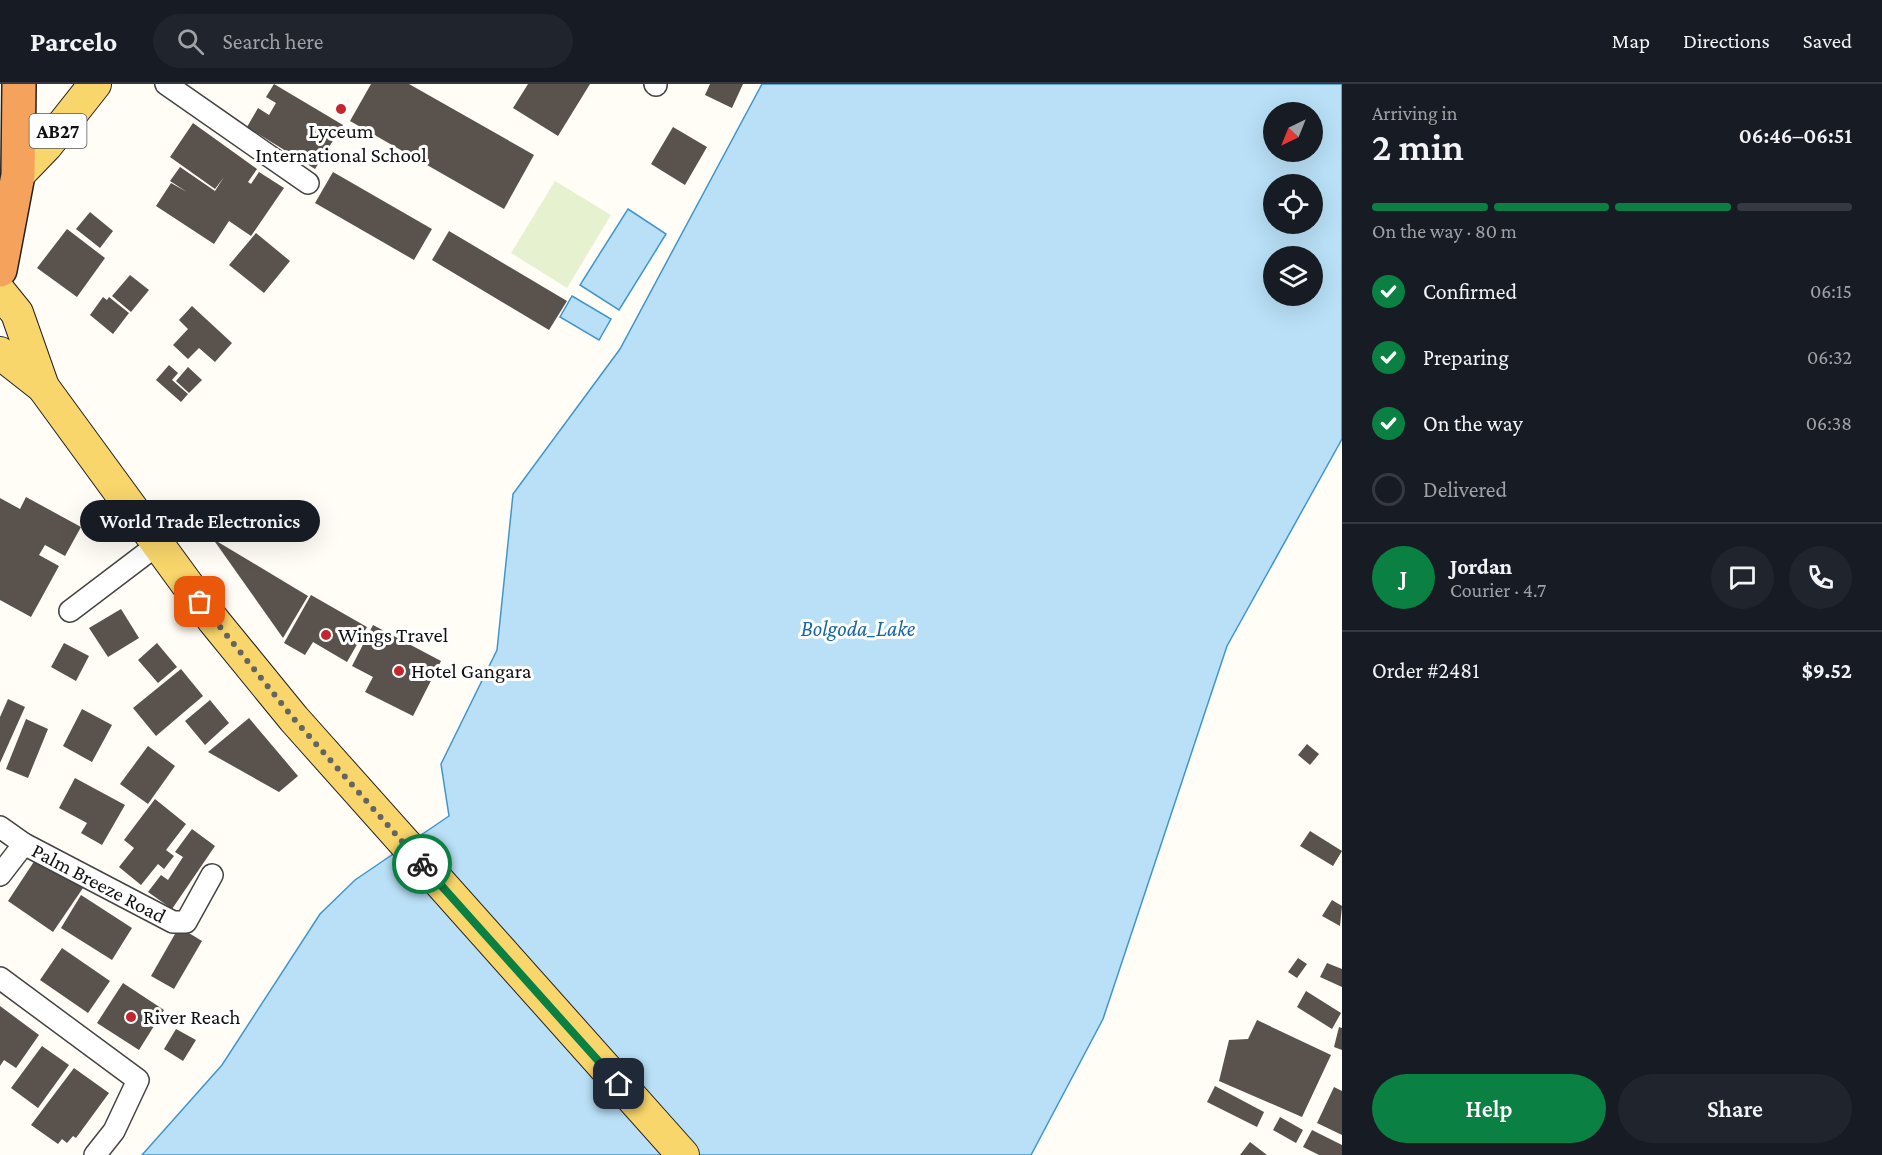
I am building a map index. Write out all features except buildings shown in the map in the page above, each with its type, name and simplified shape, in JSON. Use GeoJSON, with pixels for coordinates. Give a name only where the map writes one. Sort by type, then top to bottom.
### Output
{"type":"FeatureCollection","features":[{"type":"Feature","properties":{"kind":"highway"},"geometry":{"type":"LineString","coordinates":[[0,270],[18,175],[19,84]]}},
{"type":"Feature","properties":{"kind":"highway"},"geometry":{"type":"LineString","coordinates":[[0,279],[0,291]]}},
{"type":"Feature","properties":{"kind":"main road","name":"AB27"},"geometry":{"type":"LineString","coordinates":[[18,175],[46,146],[94,84]]}},
{"type":"Feature","properties":{"kind":"main road"},"geometry":{"type":"LineString","coordinates":[[0,291],[16,313],[43,387],[157,545],[244,659],[348,781],[683,1155]]}},
{"type":"Feature","properties":{"kind":"main road"},"geometry":{"type":"LineString","coordinates":[[0,353],[43,387]]}},
{"type":"Feature","properties":{"kind":"street"},"geometry":{"type":"LineString","coordinates":[[166,84],[308,183]]}},
{"type":"Feature","properties":{"kind":"street"},"geometry":{"type":"LineString","coordinates":[[70,611],[157,545]]}},
{"type":"Feature","properties":{"kind":"street","name":"Palm Breeze Road"},"geometry":{"type":"LineString","coordinates":[[0,827],[24,844],[173,922],[186,921],[212,875]]}},
{"type":"Feature","properties":{"kind":"street"},"geometry":{"type":"LineString","coordinates":[[0,875],[24,844]]}},
{"type":"Feature","properties":{"kind":"street"},"geometry":{"type":"LineString","coordinates":[[0,978],[138,1080],[114,1131],[94,1155]]}},
{"type":"Feature","properties":{"kind":"green space"},"geometry":{"type":"Polygon","coordinates":[[[555,181],[611,215],[567,288],[511,253],[555,181]]]}},
{"type":"Feature","properties":{"kind":"water","name":"Bolgoda_Lake"},"geometry":{"type":"Polygon","coordinates":[[[762,84],[1342,84],[1342,439],[1227,646],[1103,1019],[1031,1155],[142,1155],[222,1065],[320,914],[355,880],[449,816],[441,764],[497,650],[513,494],[620,349],[762,84]]]}},
{"type":"Feature","properties":{"kind":"water"},"geometry":{"type":"Polygon","coordinates":[[[628,209],[666,234],[619,310],[580,285],[628,209]]]}},
{"type":"Feature","properties":{"kind":"water"},"geometry":{"type":"Polygon","coordinates":[[[572,296],[611,319],[599,340],[560,317],[572,296]]]}},
{"type":"Feature","properties":{"kind":"way so far"},"geometry":{"type":"LineString","coordinates":[[200,602],[294,719],[422,864]]}},
{"type":"Feature","properties":{"kind":"place","name":"Lyceum International School"},"geometry":{"type":"Point","coordinates":[341,109]}},
{"type":"Feature","properties":{"kind":"place","name":"World Trade Electronics"},"geometry":{"type":"Point","coordinates":[200,602]}},
{"type":"Feature","properties":{"kind":"place","name":"Wings Travel"},"geometry":{"type":"Point","coordinates":[326,635]}},
{"type":"Feature","properties":{"kind":"place","name":"Hotel Gangara"},"geometry":{"type":"Point","coordinates":[399,671]}},
{"type":"Feature","properties":{"kind":"place","name":"River Reach"},"geometry":{"type":"Point","coordinates":[131,1017]}},
{"type":"Feature","properties":{"kind":"route"},"geometry":{"type":"LineString","coordinates":[[422,864],[619,1084]]}}]}
